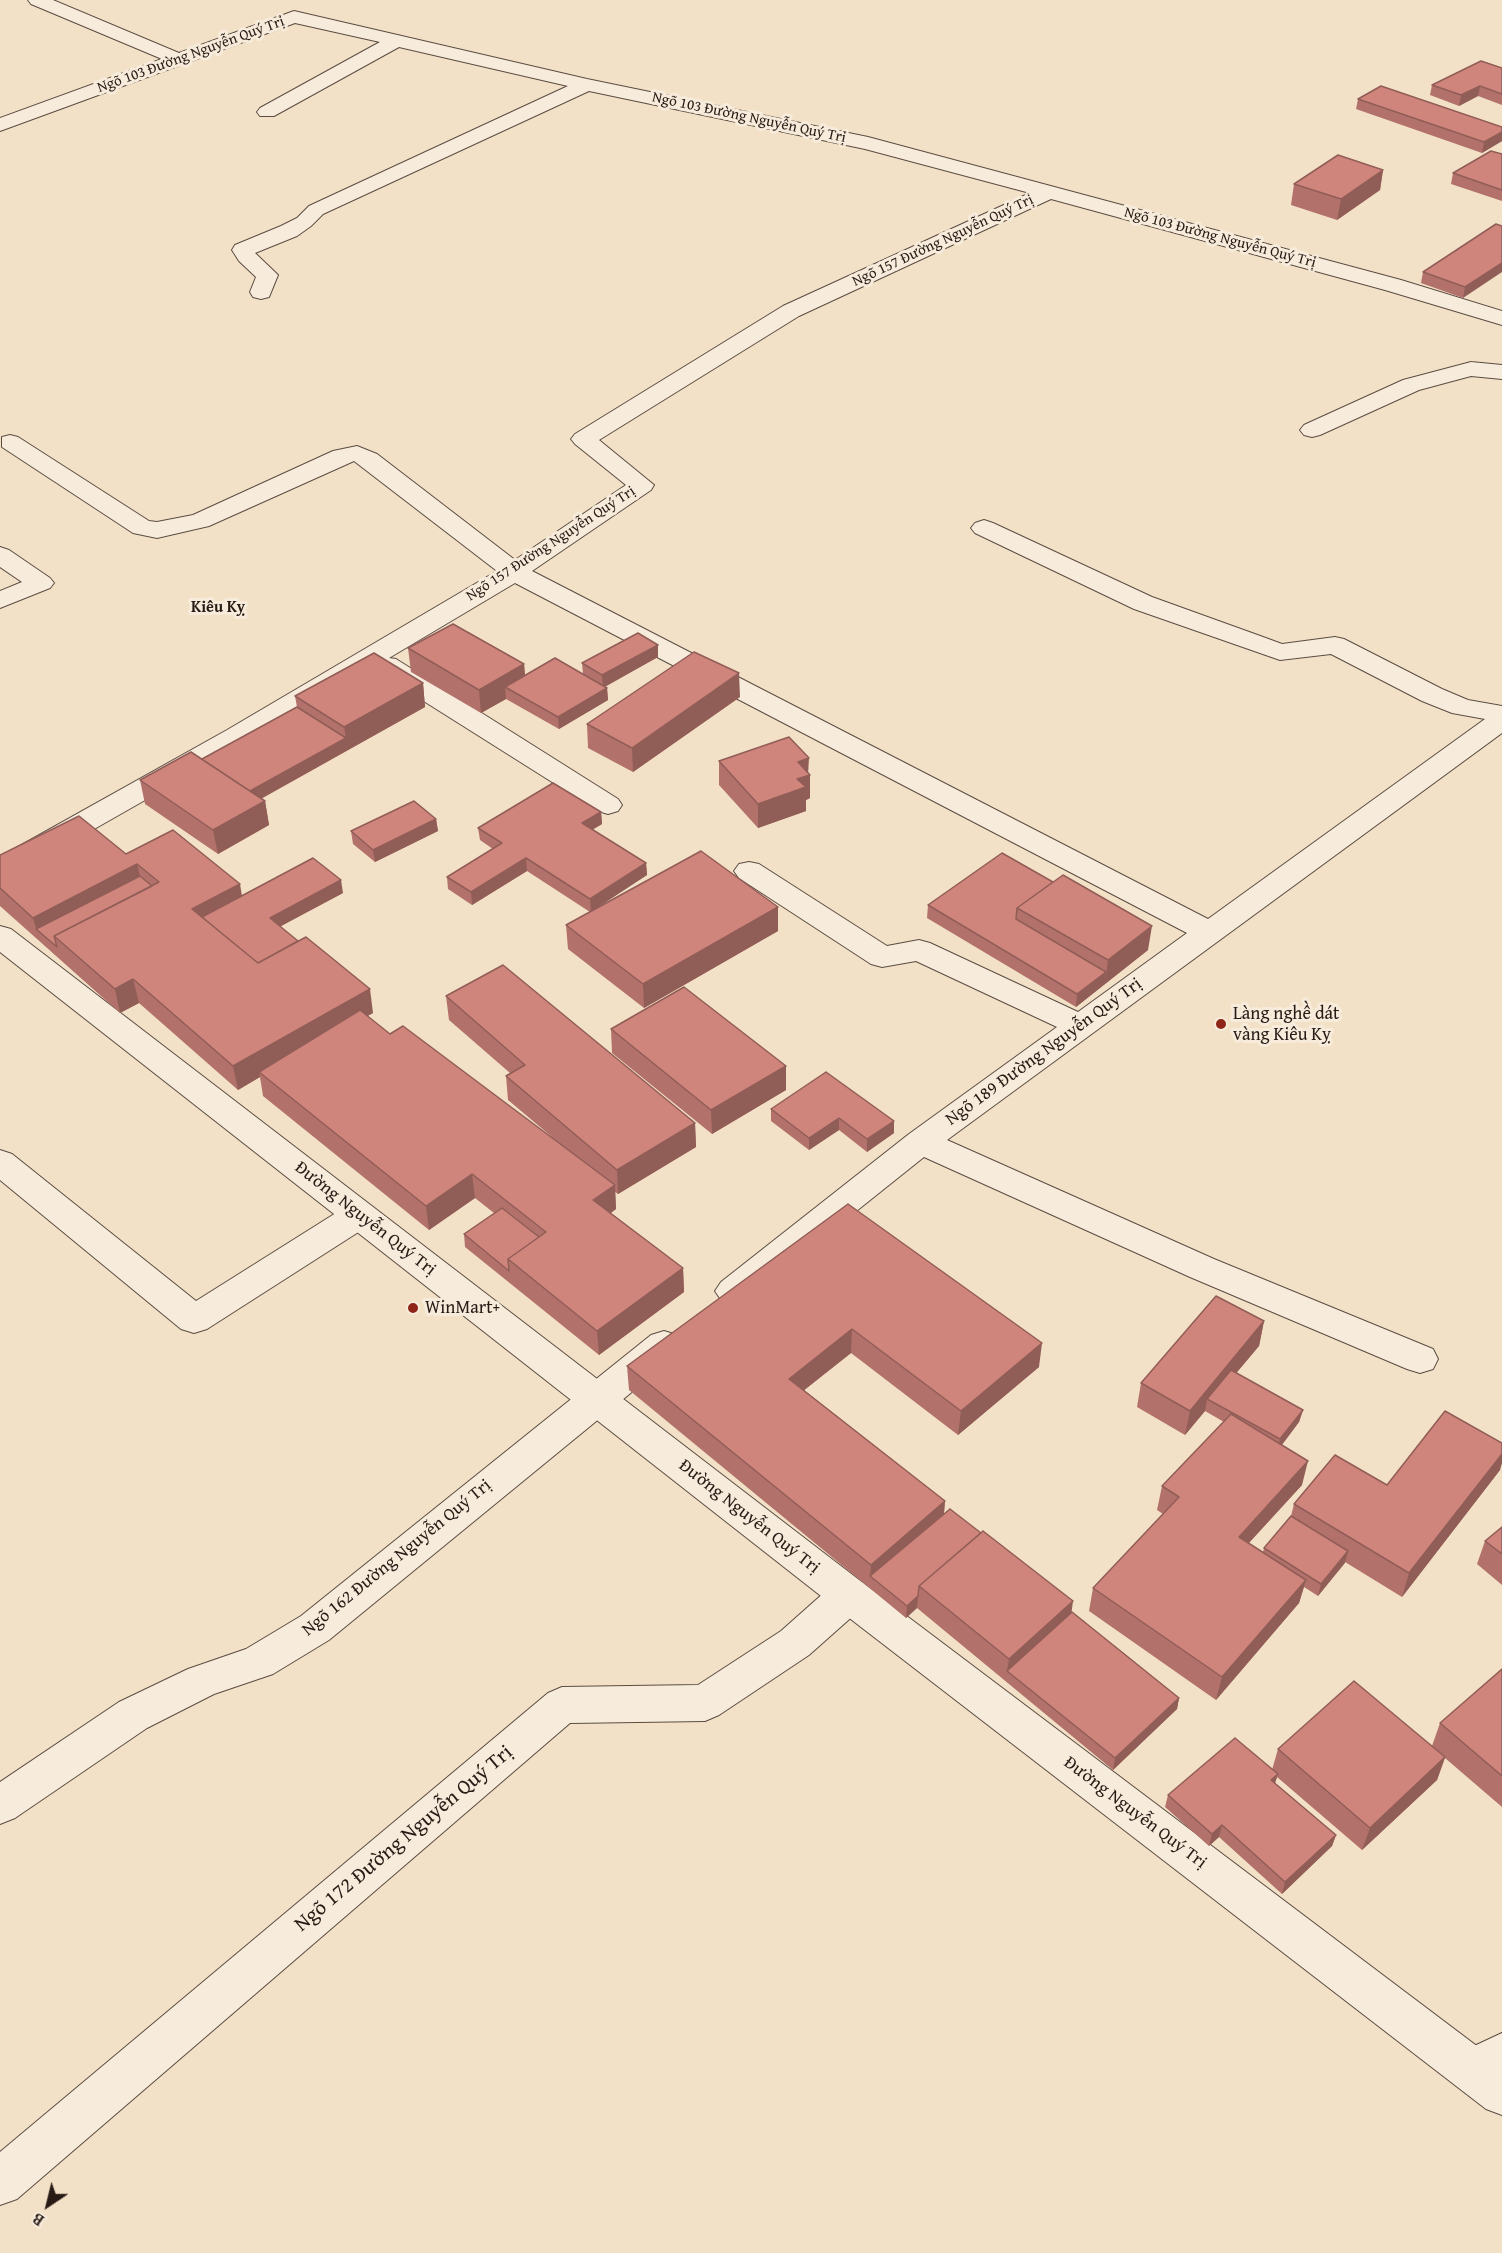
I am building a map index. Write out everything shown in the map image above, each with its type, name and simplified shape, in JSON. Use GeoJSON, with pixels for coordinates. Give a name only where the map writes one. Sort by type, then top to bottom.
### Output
{"type":"FeatureCollection","features":[{"type":"Feature","properties":{"kind":"street"},"geometry":{"type":"LineString","coordinates":[[37,0],[180,60]]}},
{"type":"Feature","properties":{"kind":"street","name":"Ngõ 103 Đường Nguyễn Quý Trị"},"geometry":{"type":"LineString","coordinates":[[0,125],[294,17],[587,85],[868,143],[1393,285],[1502,318]]}},
{"type":"Feature","properties":{"kind":"street"},"geometry":{"type":"LineString","coordinates":[[267,112],[398,40]]}},
{"type":"Feature","properties":{"kind":"street"},"geometry":{"type":"LineString","coordinates":[[261,292],[267,275],[250,261],[243,250],[289,231],[304,222],[316,210],[587,85]]}},
{"type":"Feature","properties":{"kind":"street","name":"Ngõ 157 Đường Nguyễn Quý Trị"},"geometry":{"type":"LineString","coordinates":[[0,870],[237,736],[514,572],[642,485],[583,438],[791,312],[1051,191]]}},
{"type":"Feature","properties":{"kind":"street"},"geometry":{"type":"LineString","coordinates":[[1312,430],[1411,385],[1471,369],[1502,372]]}},
{"type":"Feature","properties":{"kind":"street"},"geometry":{"type":"LineString","coordinates":[[10,442],[142,528],[157,530],[200,521],[342,456],[357,453],[368,459],[514,572],[1209,932]]}},
{"type":"Feature","properties":{"kind":"street"},"geometry":{"type":"LineString","coordinates":[[984,528],[1143,603],[1254,644],[1280,652],[1306,651],[1335,645],[1432,695],[1462,706],[1502,714]]}},
{"type":"Feature","properties":{"kind":"street"},"geometry":{"type":"LineString","coordinates":[[0,555],[40,583],[0,600]]}},
{"type":"Feature","properties":{"kind":"street"},"geometry":{"type":"LineString","coordinates":[[372,657],[608,805]]}},
{"type":"Feature","properties":{"kind":"street","name":"Ngõ 189 Đường Nguyễn Quý Trị"},"geometry":{"type":"LineString","coordinates":[[596,1398],[921,1142],[1079,1025],[1502,720]]}},
{"type":"Feature","properties":{"kind":"street"},"geometry":{"type":"LineString","coordinates":[[749,871],[882,957],[919,950],[1079,1025]]}},
{"type":"Feature","properties":{"kind":"street","name":"Đường Nguyễn Quý Trị"},"geometry":{"type":"LineString","coordinates":[[5,945],[849,1594],[1492,2073]]}},
{"type":"Feature","properties":{"kind":"street"},"geometry":{"type":"LineString","coordinates":[[921,1142],[1202,1268],[1420,1359]]}},
{"type":"Feature","properties":{"kind":"street"},"geometry":{"type":"LineString","coordinates":[[0,1162],[194,1319],[359,1215]]}},
{"type":"Feature","properties":{"kind":"street","name":"Ngõ 162 Đường Nguyễn Quý Trị"},"geometry":{"type":"LineString","coordinates":[[0,1805],[133,1715],[202,1681],[259,1662],[315,1628],[596,1398]]}},
{"type":"Feature","properties":{"kind":"street","name":"Ngõ 172 Đường Nguyễn Quý Trị"},"geometry":{"type":"LineString","coordinates":[[0,2182],[562,1705],[705,1703],[795,1643],[849,1594]]}},
{"type":"Feature","properties":{"kind":"building"},"geometry":{"type":"Polygon","coordinates":[[[1481,61],[1502,68],[1502,94],[1480,86],[1461,95],[1432,85],[1481,61]]]}},
{"type":"Feature","properties":{"kind":"building"},"geometry":{"type":"Polygon","coordinates":[[[1381,86],[1502,127],[1502,132],[1484,142],[1358,99],[1381,86]]]}},
{"type":"Feature","properties":{"kind":"building"},"geometry":{"type":"Polygon","coordinates":[[[1491,151],[1502,154],[1502,190],[1453,173],[1491,151]]]}},
{"type":"Feature","properties":{"kind":"building"},"geometry":{"type":"Polygon","coordinates":[[[1338,155],[1383,170],[1341,199],[1294,184],[1338,155]]]}},
{"type":"Feature","properties":{"kind":"building"},"geometry":{"type":"Polygon","coordinates":[[[1496,224],[1502,226],[1502,263],[1465,287],[1423,272],[1496,224]]]}},
{"type":"Feature","properties":{"kind":"building"},"geometry":{"type":"Polygon","coordinates":[[[453,624],[524,664],[479,690],[408,648],[453,624]]]}},
{"type":"Feature","properties":{"kind":"building"},"geometry":{"type":"Polygon","coordinates":[[[638,633],[658,645],[602,675],[582,663],[638,633]]]}},
{"type":"Feature","properties":{"kind":"building"},"geometry":{"type":"Polygon","coordinates":[[[694,652],[739,673],[632,748],[587,724],[694,652]]]}},
{"type":"Feature","properties":{"kind":"building"},"geometry":{"type":"Polygon","coordinates":[[[374,653],[423,683],[344,727],[295,696],[374,653]]]}},
{"type":"Feature","properties":{"kind":"building"},"geometry":{"type":"Polygon","coordinates":[[[555,658],[607,688],[558,717],[505,687],[555,658]]]}},
{"type":"Feature","properties":{"kind":"building"},"geometry":{"type":"Polygon","coordinates":[[[297,707],[346,738],[250,791],[202,759],[297,707]]]}},
{"type":"Feature","properties":{"kind":"building"},"geometry":{"type":"Polygon","coordinates":[[[789,737],[809,758],[798,762],[810,775],[797,779],[806,787],[758,804],[719,761],[789,737]]]}},
{"type":"Feature","properties":{"kind":"building"},"geometry":{"type":"Polygon","coordinates":[[[191,752],[265,801],[213,830],[140,780],[191,752]]]}},
{"type":"Feature","properties":{"kind":"building"},"geometry":{"type":"Polygon","coordinates":[[[553,783],[601,812],[582,823],[646,863],[590,899],[526,858],[471,892],[447,877],[502,843],[478,828],[553,783]]]}},
{"type":"Feature","properties":{"kind":"building"},"geometry":{"type":"Polygon","coordinates":[[[414,801],[436,819],[373,850],[351,831],[414,801]]]}},
{"type":"Feature","properties":{"kind":"building"},"geometry":{"type":"Polygon","coordinates":[[[79,816],[126,854],[173,830],[240,884],[192,909],[258,963],[306,937],[370,989],[233,1066],[133,979],[115,989],[54,936],[159,882],[137,864],[33,918],[0,888],[0,855],[79,816]]]}},
{"type":"Feature","properties":{"kind":"building"},"geometry":{"type":"Polygon","coordinates":[[[701,851],[778,907],[643,984],[566,925],[701,851]]]}},
{"type":"Feature","properties":{"kind":"building"},"geometry":{"type":"Polygon","coordinates":[[[1002,853],[1053,882],[1017,908],[1016,919],[1106,972],[1077,994],[928,905],[1002,853]]]}},
{"type":"Feature","properties":{"kind":"building"},"geometry":{"type":"Polygon","coordinates":[[[313,858],[341,880],[270,918],[298,941],[258,963],[202,917],[313,858]]]}},
{"type":"Feature","properties":{"kind":"building"},"geometry":{"type":"Polygon","coordinates":[[[1063,875],[1152,926],[1108,960],[1017,908],[1063,875]]]}},
{"type":"Feature","properties":{"kind":"building"},"geometry":{"type":"Polygon","coordinates":[[[140,876],[152,886],[54,936],[57,947],[36,929],[140,876]]]}},
{"type":"Feature","properties":{"kind":"building"},"geometry":{"type":"Polygon","coordinates":[[[503,965],[695,1123],[617,1170],[506,1076],[525,1065],[446,996],[503,965]]]}},
{"type":"Feature","properties":{"kind":"building"},"geometry":{"type":"Polygon","coordinates":[[[684,987],[786,1066],[711,1110],[611,1029],[684,987]]]}},
{"type":"Feature","properties":{"kind":"building"},"geometry":{"type":"Polygon","coordinates":[[[360,1010],[390,1034],[403,1026],[615,1185],[593,1200],[683,1268],[597,1331],[508,1259],[546,1232],[472,1174],[426,1206],[259,1072],[360,1010]]]}},
{"type":"Feature","properties":{"kind":"building"},"geometry":{"type":"Polygon","coordinates":[[[826,1072],[894,1121],[867,1139],[839,1118],[809,1138],[771,1109],[826,1072]]]}},
{"type":"Feature","properties":{"kind":"building"},"geometry":{"type":"Polygon","coordinates":[[[848,1204],[1042,1343],[961,1411],[852,1329],[789,1379],[945,1501],[871,1565],[627,1366],[848,1204]]]}},
{"type":"Feature","properties":{"kind":"building"},"geometry":{"type":"Polygon","coordinates":[[[502,1208],[539,1237],[508,1259],[509,1271],[464,1234],[502,1208]]]}},
{"type":"Feature","properties":{"kind":"building"},"geometry":{"type":"Polygon","coordinates":[[[1216,1296],[1264,1321],[1190,1411],[1141,1383],[1216,1296]]]}},
{"type":"Feature","properties":{"kind":"building"},"geometry":{"type":"Polygon","coordinates":[[[1231,1370],[1303,1410],[1280,1439],[1207,1399],[1231,1370]]]}},
{"type":"Feature","properties":{"kind":"building"},"geometry":{"type":"Polygon","coordinates":[[[1445,1411],[1502,1443],[1502,1454],[1409,1573],[1294,1504],[1335,1455],[1387,1485],[1445,1411]]]}},
{"type":"Feature","properties":{"kind":"building"},"geometry":{"type":"Polygon","coordinates":[[[1231,1414],[1308,1461],[1239,1537],[1306,1580],[1222,1677],[1093,1588],[1179,1497],[1162,1486],[1231,1414]]]}},
{"type":"Feature","properties":{"kind":"building"},"geometry":{"type":"Polygon","coordinates":[[[950,1509],[981,1533],[919,1586],[918,1596],[907,1606],[870,1576],[950,1509]]]}},
{"type":"Feature","properties":{"kind":"building"},"geometry":{"type":"Polygon","coordinates":[[[1291,1516],[1348,1551],[1321,1584],[1264,1548],[1291,1516]]]}},
{"type":"Feature","properties":{"kind":"building"},"geometry":{"type":"Polygon","coordinates":[[[1502,1527],[1502,1554],[1485,1541],[1502,1527]]]}},
{"type":"Feature","properties":{"kind":"building"},"geometry":{"type":"Polygon","coordinates":[[[983,1531],[1073,1601],[1009,1659],[919,1586],[983,1531]]]}},
{"type":"Feature","properties":{"kind":"building"},"geometry":{"type":"Polygon","coordinates":[[[1072,1612],[1179,1698],[1115,1758],[1007,1671],[1072,1612]]]}},
{"type":"Feature","properties":{"kind":"building"},"geometry":{"type":"Polygon","coordinates":[[[1502,1669],[1502,1776],[1440,1723],[1502,1669]]]}},
{"type":"Feature","properties":{"kind":"building"},"geometry":{"type":"Polygon","coordinates":[[[1354,1681],[1445,1757],[1370,1828],[1278,1749],[1354,1681]]]}},
{"type":"Feature","properties":{"kind":"building"},"geometry":{"type":"Polygon","coordinates":[[[1235,1738],[1278,1774],[1271,1780],[1336,1835],[1285,1882],[1222,1825],[1212,1834],[1168,1795],[1235,1738]]]}},
{"type":"Feature","properties":{"kind":"place","name":"Làng nghề dát vàng Kiêu Kỵ"},"geometry":{"type":"Point","coordinates":[1221,1024]}},
{"type":"Feature","properties":{"kind":"place","name":"WinMart+"},"geometry":{"type":"Point","coordinates":[413,1308]}},
{"type":"Feature","properties":{"kind":"district","name":"Kiêu Kỵ"},"geometry":{"type":"Point","coordinates":[218,608]}}]}
